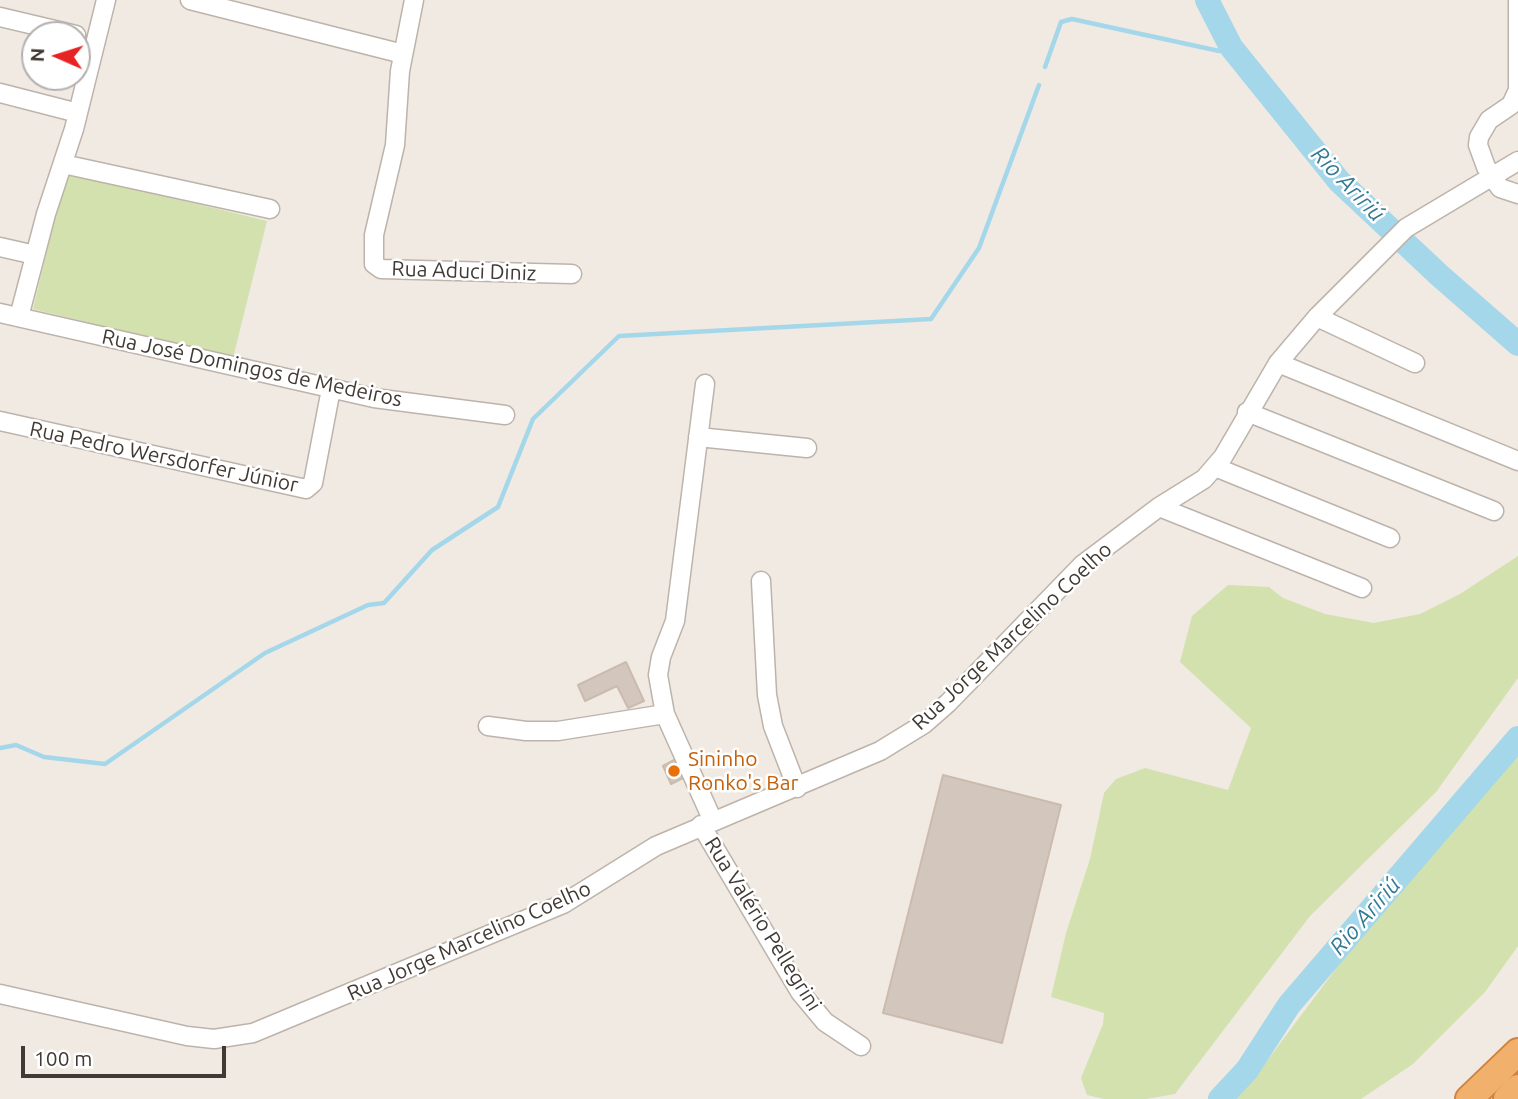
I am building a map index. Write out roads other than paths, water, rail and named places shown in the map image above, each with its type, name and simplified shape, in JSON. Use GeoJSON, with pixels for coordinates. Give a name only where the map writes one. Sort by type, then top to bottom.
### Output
{"type":"FeatureCollection","features":[{"type":"Feature","properties":{"kind":"highway"},"geometry":{"type":"LineString","coordinates":[[1469,1099],[1518,1052]]}},
{"type":"Feature","properties":{"kind":"highway"},"geometry":{"type":"LineString","coordinates":[[1507,1099],[1518,1088]]}},
{"type":"Feature","properties":{"kind":"street"},"geometry":{"type":"LineString","coordinates":[[19,317],[78,113],[106,0]]}},
{"type":"Feature","properties":{"kind":"street"},"geometry":{"type":"LineString","coordinates":[[190,0],[403,54]]}},
{"type":"Feature","properties":{"kind":"street","name":"Rua Aduci Diniz"},"geometry":{"type":"LineString","coordinates":[[414,0],[403,54],[394,145],[374,236],[374,264],[381,269],[572,274]]}},
{"type":"Feature","properties":{"kind":"street"},"geometry":{"type":"LineString","coordinates":[[1518,0],[1518,90],[1511,104],[1489,120],[1479,137],[1480,154],[1492,178],[1500,188],[1518,194]]}},
{"type":"Feature","properties":{"kind":"street"},"geometry":{"type":"LineString","coordinates":[[0,17],[21,22]]}},
{"type":"Feature","properties":{"kind":"street"},"geometry":{"type":"LineString","coordinates":[[91,39],[96,40]]}},
{"type":"Feature","properties":{"kind":"street"},"geometry":{"type":"LineString","coordinates":[[0,93],[78,113]]}},
{"type":"Feature","properties":{"kind":"street","name":"Rua Jorge Marcelino Coelho"},"geometry":{"type":"LineString","coordinates":[[0,994],[187,1036],[214,1039],[253,1034],[563,904],[656,846],[707,822],[797,788],[880,751],[924,724],[964,687],[1082,565],[1159,507],[1192,489],[1215,467],[1278,363],[1317,317],[1406,228],[1518,161]]}},
{"type":"Feature","properties":{"kind":"street"},"geometry":{"type":"LineString","coordinates":[[63,164],[270,209]]}},
{"type":"Feature","properties":{"kind":"street"},"geometry":{"type":"LineString","coordinates":[[0,247],[35,255]]}},
{"type":"Feature","properties":{"kind":"street","name":"Rua José Domingos de Medeiros"},"geometry":{"type":"LineString","coordinates":[[0,313],[374,398],[505,415]]}},
{"type":"Feature","properties":{"kind":"street"},"geometry":{"type":"LineString","coordinates":[[1317,317],[1415,363]]}},
{"type":"Feature","properties":{"kind":"street"},"geometry":{"type":"LineString","coordinates":[[1278,363],[1518,461]]}},
{"type":"Feature","properties":{"kind":"street","name":"Rua Valério Pellegrini"},"geometry":{"type":"LineString","coordinates":[[705,384],[676,621],[659,665],[659,688],[665,714],[707,822],[800,992],[825,1022],[861,1046]]}},
{"type":"Feature","properties":{"kind":"street","name":"Rua Pedro Wersdorfer Júnior"},"geometry":{"type":"LineString","coordinates":[[0,421],[306,489],[313,483],[331,388]]}},
{"type":"Feature","properties":{"kind":"street"},"geometry":{"type":"LineString","coordinates":[[1247,412],[1494,511]]}},
{"type":"Feature","properties":{"kind":"street"},"geometry":{"type":"LineString","coordinates":[[698,437],[807,448]]}},
{"type":"Feature","properties":{"kind":"street"},"geometry":{"type":"LineString","coordinates":[[1215,467],[1390,538]]}},
{"type":"Feature","properties":{"kind":"street"},"geometry":{"type":"LineString","coordinates":[[1159,507],[1362,588]]}},
{"type":"Feature","properties":{"kind":"street"},"geometry":{"type":"LineString","coordinates":[[761,582],[767,695],[773,726],[797,788]]}},
{"type":"Feature","properties":{"kind":"street"},"geometry":{"type":"LineString","coordinates":[[488,726],[526,731],[558,731],[665,714]]}},
{"type":"Feature","properties":{"kind":"waterway","name":"Rio Aririú"},"geometry":{"type":"LineString","coordinates":[[1207,0],[1231,47],[1339,181],[1439,275],[1518,344]]}},
{"type":"Feature","properties":{"kind":"waterway"},"geometry":{"type":"LineString","coordinates":[[1045,67],[1061,22],[1072,19],[1219,51],[1231,47]]}},
{"type":"Feature","properties":{"kind":"waterway"},"geometry":{"type":"LineString","coordinates":[[0,748],[16,745],[44,757],[105,764],[265,653],[368,605],[384,603],[432,550],[498,507],[533,419],[619,336],[931,319],[979,248],[1039,85]]}},
{"type":"Feature","properties":{"kind":"waterway","name":"Rio Aririú"},"geometry":{"type":"LineString","coordinates":[[1220,1099],[1247,1070],[1289,1005],[1518,738]]}},
{"type":"Feature","properties":{"kind":"place","name":"Sininho Ronko's Bar"},"geometry":{"type":"Point","coordinates":[674,771]}}]}
